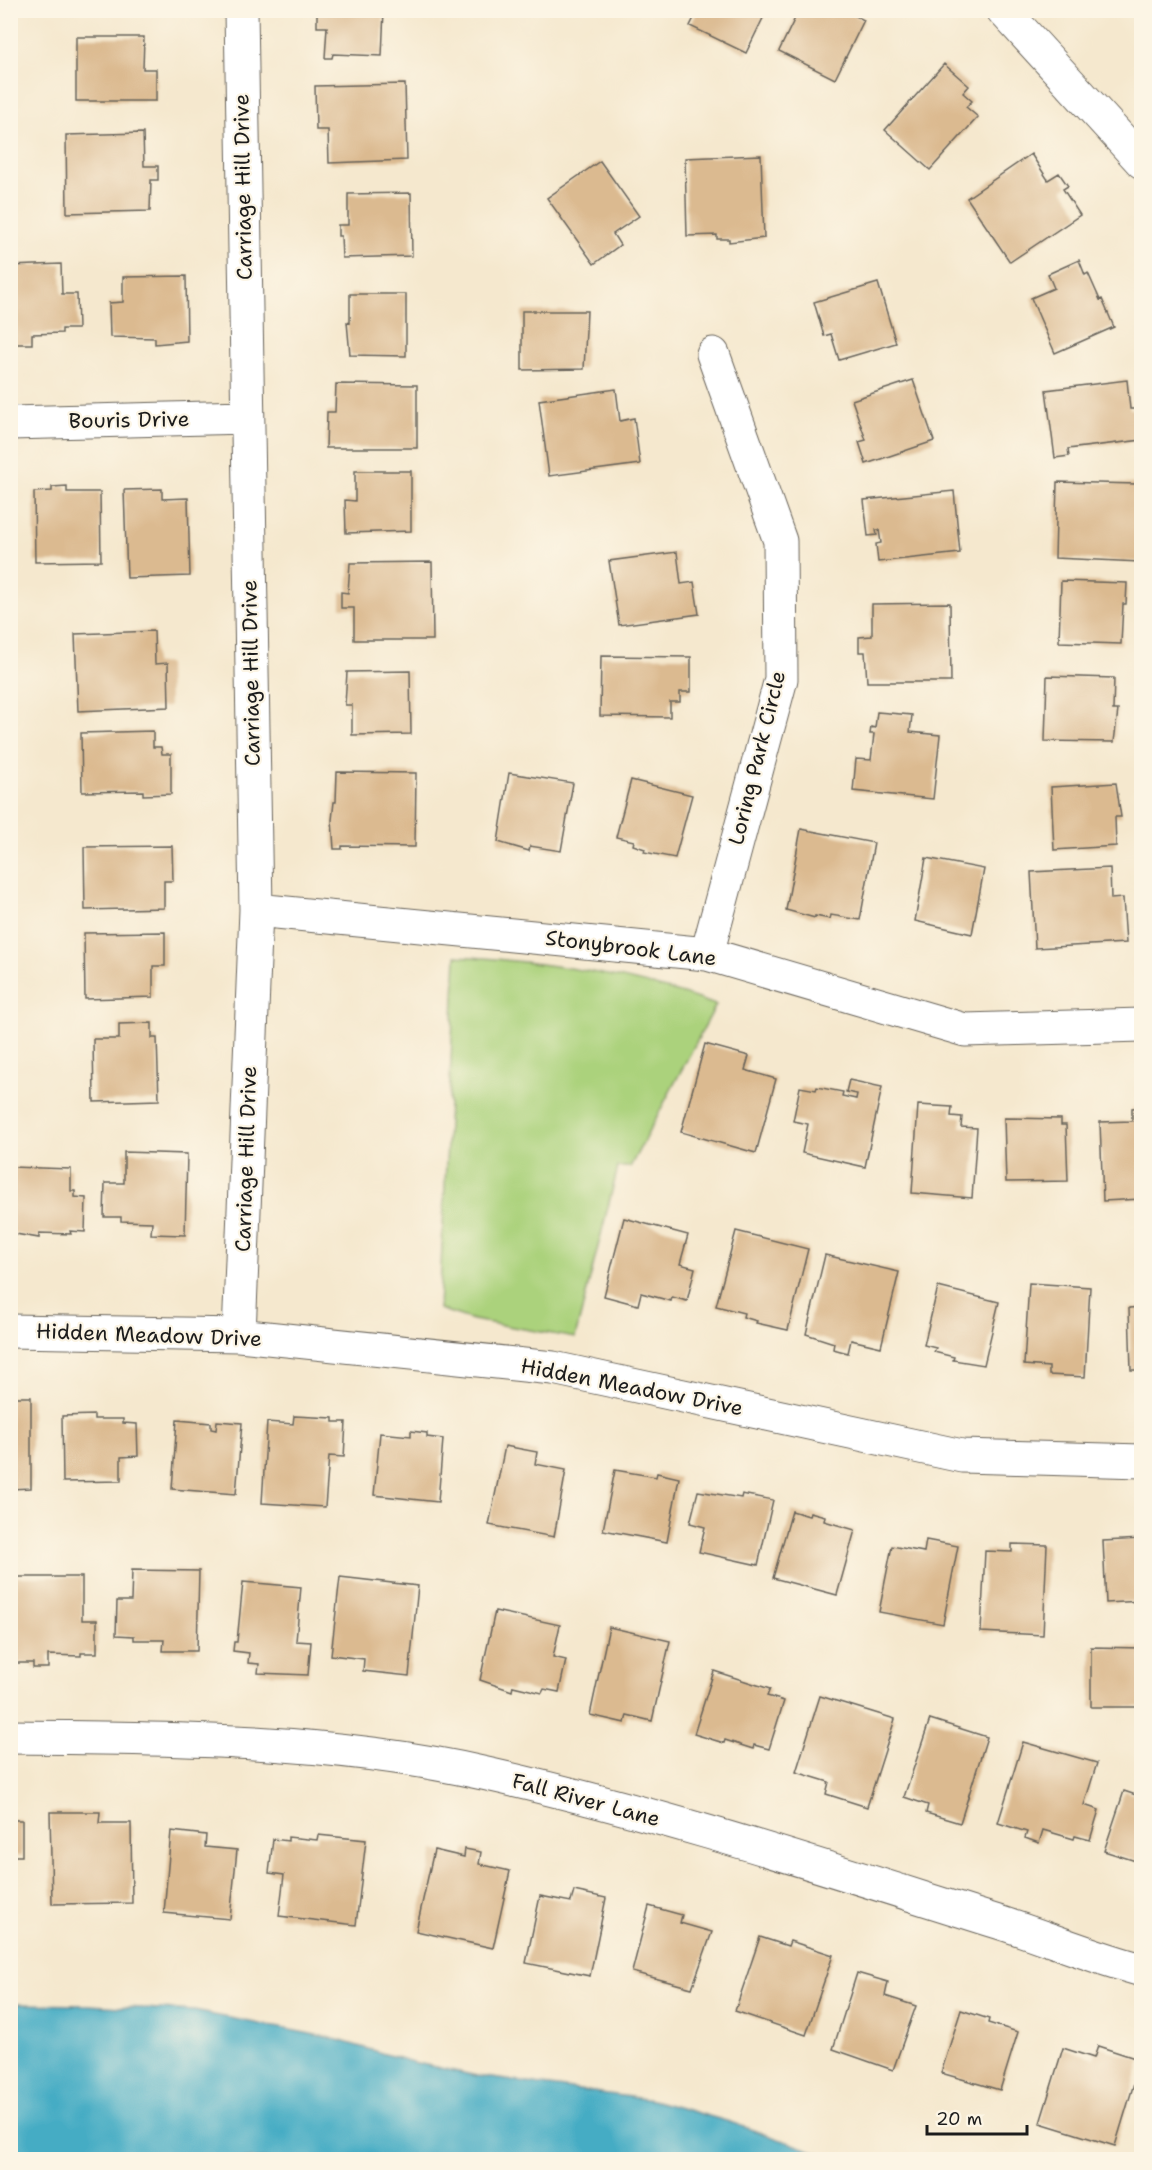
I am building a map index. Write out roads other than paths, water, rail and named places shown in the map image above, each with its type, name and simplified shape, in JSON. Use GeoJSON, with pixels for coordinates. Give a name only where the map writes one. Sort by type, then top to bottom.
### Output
{"type":"FeatureCollection","features":[{"type":"Feature","properties":{"kind":"street","name":"Carriage Hill Drive"},"geometry":{"type":"LineString","coordinates":[[239,1335],[256,910],[241,10]]}},
{"type":"Feature","properties":{"kind":"street"},"geometry":{"type":"LineString","coordinates":[[1003,10],[1142,162]]}},
{"type":"Feature","properties":{"kind":"street","name":"Loring Park Circle"},"geometry":{"type":"LineString","coordinates":[[707,954],[781,679],[780,541],[713,354]]}},
{"type":"Feature","properties":{"kind":"street","name":"Bouris Drive"},"geometry":{"type":"LineString","coordinates":[[10,423],[247,417]]}},
{"type":"Feature","properties":{"kind":"street","name":"Stonybrook Lane"},"geometry":{"type":"LineString","coordinates":[[256,910],[707,954],[964,1030],[1142,1025]]}},
{"type":"Feature","properties":{"kind":"street","name":"Hidden Meadow Drive"},"geometry":{"type":"LineString","coordinates":[[10,1331],[239,1335],[552,1368],[962,1456],[1142,1461]]}},
{"type":"Feature","properties":{"kind":"street","name":"Fall River Lane"},"geometry":{"type":"LineString","coordinates":[[10,1737],[172,1738],[370,1754],[486,1774],[740,1842],[1025,1931],[1103,1960],[1142,1970]]}},
{"type":"Feature","properties":{"kind":"water"},"geometry":{"type":"Polygon","coordinates":[[[11,2004],[88,2005],[194,2011],[331,2038],[412,2062],[477,2076],[652,2100],[730,2122],[836,2159],[11,2159],[11,2004]]]}}]}
